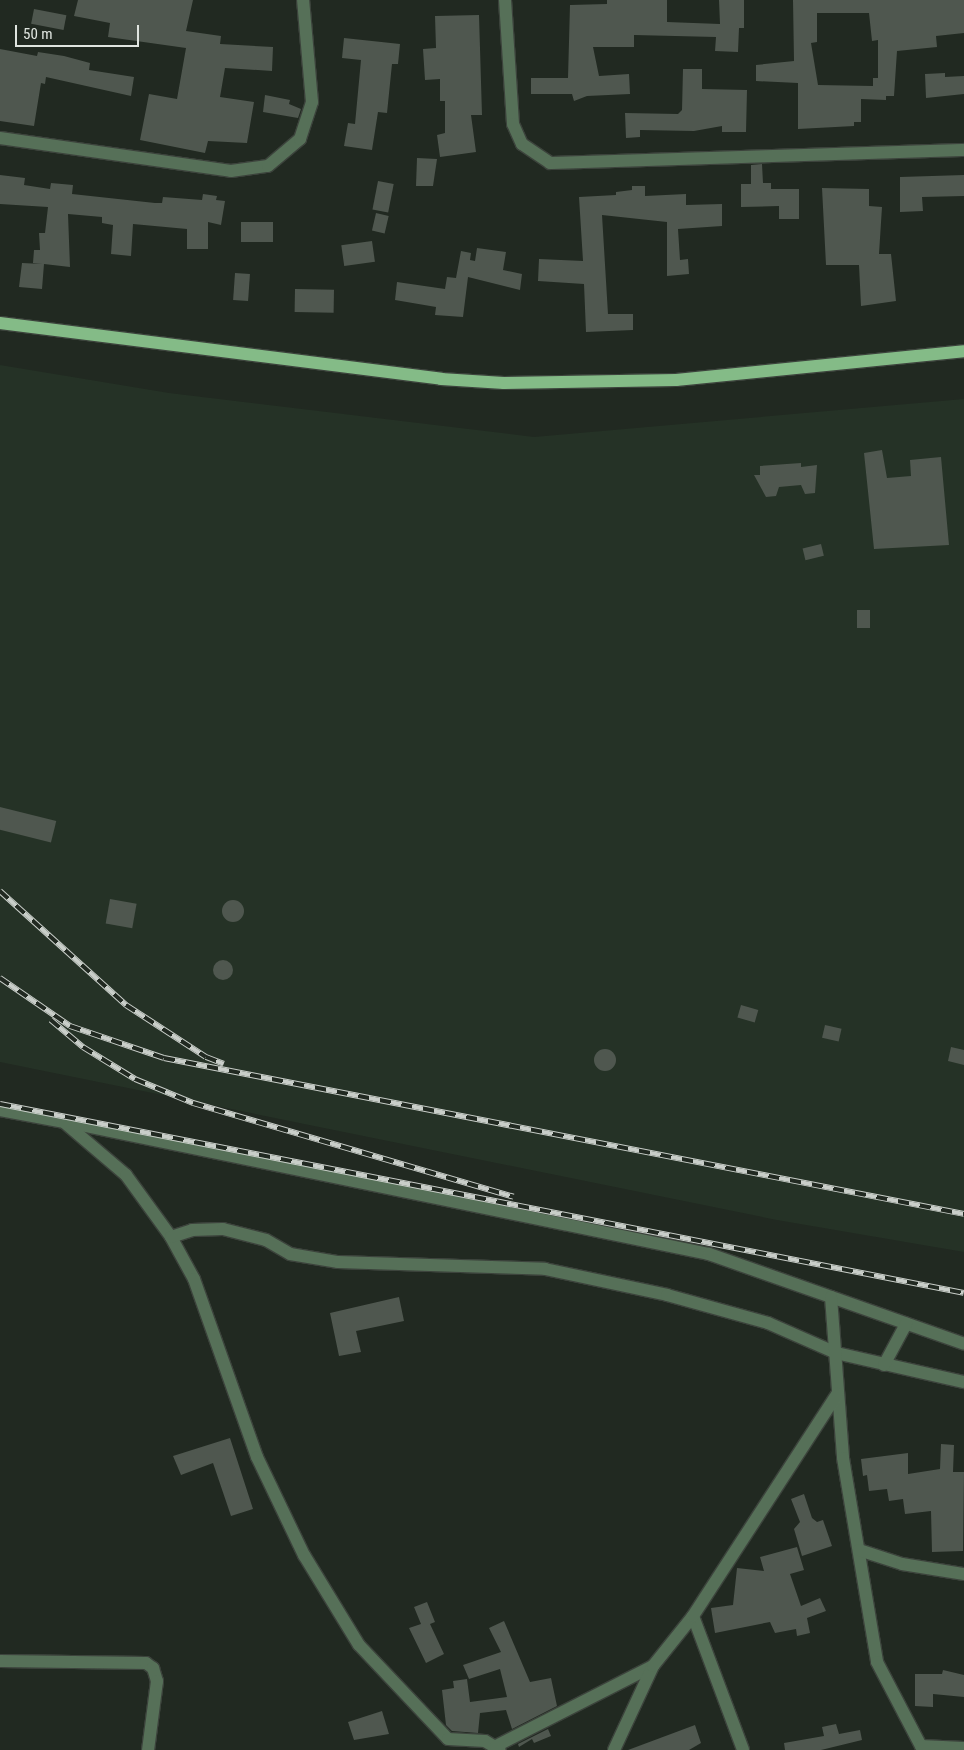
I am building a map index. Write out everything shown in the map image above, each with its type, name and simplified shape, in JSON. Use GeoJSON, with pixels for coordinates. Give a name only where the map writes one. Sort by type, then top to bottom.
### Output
{"type":"FeatureCollection","features":[{"type":"Feature","properties":{"kind":"main road"},"geometry":{"type":"LineString","coordinates":[[0,324],[441,379],[504,383],[676,380],[964,351]]}},
{"type":"Feature","properties":{"kind":"street"},"geometry":{"type":"LineString","coordinates":[[0,138],[230,171],[268,166],[300,139],[312,102],[303,0]]}},
{"type":"Feature","properties":{"kind":"street"},"geometry":{"type":"LineString","coordinates":[[505,0],[513,124],[522,144],[550,163],[964,150]]}},
{"type":"Feature","properties":{"kind":"street"},"geometry":{"type":"LineString","coordinates":[[0,1110],[406,1189],[588,1232],[709,1254],[964,1344]]}},
{"type":"Feature","properties":{"kind":"street"},"geometry":{"type":"LineString","coordinates":[[64,1122],[126,1175],[140,1200],[171,1237],[194,1279],[257,1457],[326,1595],[359,1645],[448,1739],[485,1741],[498,1748],[653,1666]]}},
{"type":"Feature","properties":{"kind":"street"},"geometry":{"type":"LineString","coordinates":[[171,1237],[192,1230],[223,1230],[266,1240],[290,1254],[338,1262],[545,1269],[667,1295],[768,1323],[836,1352],[884,1366],[964,1382]]}},
{"type":"Feature","properties":{"kind":"street"},"geometry":{"type":"LineString","coordinates":[[830,1297],[836,1352],[843,1458],[877,1662],[897,1707],[922,1748],[964,1748]]}},
{"type":"Feature","properties":{"kind":"street"},"geometry":{"type":"LineString","coordinates":[[884,1366],[906,1324]]}},
{"type":"Feature","properties":{"kind":"street"},"geometry":{"type":"LineString","coordinates":[[614,1750],[653,1666],[693,1616],[838,1394]]}},
{"type":"Feature","properties":{"kind":"street"},"geometry":{"type":"LineString","coordinates":[[859,1550],[902,1564],[964,1574]]}},
{"type":"Feature","properties":{"kind":"street"},"geometry":{"type":"LineString","coordinates":[[693,1616],[744,1750]]}},
{"type":"Feature","properties":{"kind":"street"},"geometry":{"type":"LineString","coordinates":[[0,1661],[146,1664],[153,1668],[157,1681],[148,1750]]}},
{"type":"Feature","properties":{"kind":"shaded area"},"geometry":{"type":"Polygon","coordinates":[[[0,365],[169,393],[534,437],[964,399],[964,1252],[777,1220],[0,1062],[0,365]]]}},
{"type":"Feature","properties":{"kind":"building"},"geometry":{"type":"Polygon","coordinates":[[[78,0],[193,0],[186,31],[221,36],[220,44],[273,47],[272,71],[225,68],[220,97],[254,102],[247,143],[208,141],[205,153],[140,140],[149,94],[177,99],[186,48],[108,37],[110,23],[74,16],[78,0]]]}},
{"type":"Feature","properties":{"kind":"building"},"geometry":{"type":"Polygon","coordinates":[[[607,0],[667,0],[667,22],[720,24],[719,0],[744,0],[744,28],[739,28],[738,52],[715,51],[716,37],[634,35],[634,47],[593,47],[599,76],[629,74],[630,94],[587,96],[574,101],[572,94],[531,94],[531,78],[568,78],[570,5],[607,4],[607,0]]]}},
{"type":"Feature","properties":{"kind":"building"},"geometry":{"type":"Polygon","coordinates":[[[793,0],[964,0],[964,33],[936,36],[937,47],[897,51],[894,96],[886,96],[886,100],[861,99],[861,122],[854,122],[854,126],[798,129],[798,83],[756,81],[756,65],[794,61],[793,0]],[[817,13],[817,42],[811,43],[818,85],[873,86],[873,78],[878,78],[878,40],[872,41],[869,13],[817,13]]]}},
{"type":"Feature","properties":{"kind":"building"},"geometry":{"type":"Polygon","coordinates":[[[34,9],[66,15],[64,30],[31,24],[34,9]]]}},
{"type":"Feature","properties":{"kind":"building"},"geometry":{"type":"Polygon","coordinates":[[[479,15],[482,115],[471,115],[476,152],[440,157],[437,135],[445,133],[445,101],[440,101],[440,79],[425,80],[423,49],[436,48],[435,16],[479,15]]]}},
{"type":"Feature","properties":{"kind":"building"},"geometry":{"type":"Polygon","coordinates":[[[344,38],[400,44],[398,64],[392,64],[387,113],[378,112],[372,150],[344,146],[348,123],[355,124],[361,60],[342,58],[344,38]]]}},
{"type":"Feature","properties":{"kind":"building"},"geometry":{"type":"Polygon","coordinates":[[[0,49],[37,56],[38,52],[64,56],[90,63],[89,70],[134,77],[131,96],[46,77],[45,84],[41,83],[34,126],[0,121],[0,49]]]}},
{"type":"Feature","properties":{"kind":"building"},"geometry":{"type":"Polygon","coordinates":[[[683,69],[702,69],[702,89],[747,90],[746,132],[722,132],[722,126],[694,131],[640,130],[640,137],[626,138],[625,113],[678,114],[682,110],[683,69]]]}},
{"type":"Feature","properties":{"kind":"building"},"geometry":{"type":"Polygon","coordinates":[[[945,73],[945,77],[964,76],[964,94],[926,98],[925,74],[945,73]]]}},
{"type":"Feature","properties":{"kind":"building"},"geometry":{"type":"Polygon","coordinates":[[[265,95],[290,100],[289,104],[301,109],[298,118],[263,112],[265,95]]]}},
{"type":"Feature","properties":{"kind":"building"},"geometry":{"type":"Polygon","coordinates":[[[417,158],[437,159],[433,186],[416,186],[417,158]]]}},
{"type":"Feature","properties":{"kind":"building"},"geometry":{"type":"Polygon","coordinates":[[[762,164],[763,183],[771,183],[771,189],[799,189],[799,219],[779,219],[779,206],[741,207],[741,184],[751,184],[751,165],[762,164]]]}},
{"type":"Feature","properties":{"kind":"building"},"geometry":{"type":"Polygon","coordinates":[[[0,175],[25,178],[24,185],[50,189],[51,183],[73,185],[72,194],[155,203],[162,203],[163,197],[202,200],[203,194],[217,196],[216,200],[225,201],[221,225],[208,222],[208,249],[187,249],[187,229],[133,224],[131,256],[111,254],[113,225],[102,223],[102,217],[68,214],[70,267],[44,264],[42,289],[19,287],[22,263],[42,264],[33,263],[34,250],[40,250],[39,233],[45,233],[48,207],[0,204],[0,175]]]}},
{"type":"Feature","properties":{"kind":"building"},"geometry":{"type":"Polygon","coordinates":[[[964,175],[964,196],[922,197],[923,211],[900,212],[900,177],[964,175]]]}},
{"type":"Feature","properties":{"kind":"building"},"geometry":{"type":"Polygon","coordinates":[[[378,181],[394,184],[388,213],[372,209],[378,181]]]}},
{"type":"Feature","properties":{"kind":"building"},"geometry":{"type":"Polygon","coordinates":[[[632,186],[645,186],[645,196],[686,194],[686,205],[722,204],[722,226],[678,229],[680,260],[688,259],[689,274],[667,276],[667,222],[602,215],[608,314],[633,314],[633,330],[586,332],[584,284],[538,281],[539,259],[583,261],[579,197],[616,195],[616,192],[632,190],[632,186]]]}},
{"type":"Feature","properties":{"kind":"building"},"geometry":{"type":"Polygon","coordinates":[[[822,188],[869,189],[869,206],[882,207],[879,254],[891,254],[896,301],[861,306],[859,265],[826,265],[822,188]]]}},
{"type":"Feature","properties":{"kind":"building"},"geometry":{"type":"Polygon","coordinates":[[[376,213],[389,216],[385,233],[372,231],[376,213]]]}},
{"type":"Feature","properties":{"kind":"building"},"geometry":{"type":"Polygon","coordinates":[[[241,222],[273,222],[273,242],[241,242],[241,222]]]}},
{"type":"Feature","properties":{"kind":"building"},"geometry":{"type":"Polygon","coordinates":[[[372,241],[375,262],[344,266],[341,245],[372,241]]]}},
{"type":"Feature","properties":{"kind":"building"},"geometry":{"type":"Polygon","coordinates":[[[477,248],[506,252],[503,270],[522,274],[520,290],[468,277],[463,317],[435,315],[436,307],[395,300],[397,282],[445,289],[447,277],[456,278],[461,251],[471,253],[470,260],[475,261],[477,248]]]}},
{"type":"Feature","properties":{"kind":"building"},"geometry":{"type":"Polygon","coordinates":[[[235,273],[250,274],[248,301],[233,300],[235,273]]]}},
{"type":"Feature","properties":{"kind":"building"},"geometry":{"type":"Polygon","coordinates":[[[295,289],[334,290],[334,313],[295,312],[295,289]]]}},
{"type":"Feature","properties":{"kind":"building"},"geometry":{"type":"Polygon","coordinates":[[[882,450],[887,478],[911,476],[910,460],[941,457],[949,545],[874,549],[864,453],[882,450]]]}},
{"type":"Feature","properties":{"kind":"building"},"geometry":{"type":"Polygon","coordinates":[[[801,463],[801,467],[817,465],[815,493],[805,494],[801,485],[779,487],[776,496],[766,497],[754,475],[760,475],[760,466],[801,463]]]}},
{"type":"Feature","properties":{"kind":"building"},"geometry":{"type":"Polygon","coordinates":[[[821,544],[824,556],[805,560],[803,549],[821,544]]]}},
{"type":"Feature","properties":{"kind":"building"},"geometry":{"type":"Polygon","coordinates":[[[857,610],[870,610],[870,628],[857,628],[857,610]]]}},
{"type":"Feature","properties":{"kind":"building"},"geometry":{"type":"Polygon","coordinates":[[[0,807],[56,821],[51,842],[0,830],[0,807]]]}},
{"type":"Feature","properties":{"kind":"building"},"geometry":{"type":"Polygon","coordinates":[[[110,899],[137,904],[132,928],[106,924],[110,899]]]}},
{"type":"Feature","properties":{"kind":"building"},"geometry":{"type":"Polygon","coordinates":[[[233,900],[241,903],[244,911],[241,919],[233,922],[225,919],[222,911],[225,903],[233,900]]]}},
{"type":"Feature","properties":{"kind":"building"},"geometry":{"type":"Polygon","coordinates":[[[223,960],[230,963],[233,970],[230,977],[223,980],[216,977],[213,970],[216,963],[223,960]]]}},
{"type":"Feature","properties":{"kind":"building"},"geometry":{"type":"Polygon","coordinates":[[[741,1005],[758,1010],[755,1022],[737,1017],[741,1005]]]}},
{"type":"Feature","properties":{"kind":"building"},"geometry":{"type":"Polygon","coordinates":[[[825,1025],[842,1029],[839,1041],[822,1038],[825,1025]]]}},
{"type":"Feature","properties":{"kind":"building"},"geometry":{"type":"Polygon","coordinates":[[[951,1047],[964,1050],[964,1065],[948,1061],[951,1047]]]}},
{"type":"Feature","properties":{"kind":"building"},"geometry":{"type":"Polygon","coordinates":[[[605,1049],[613,1052],[616,1060],[613,1068],[605,1071],[597,1068],[594,1060],[597,1052],[605,1049]]]}},
{"type":"Feature","properties":{"kind":"building"},"geometry":{"type":"Polygon","coordinates":[[[399,1297],[404,1321],[356,1331],[361,1352],[339,1356],[330,1313],[399,1297]]]}},
{"type":"Feature","properties":{"kind":"building"},"geometry":{"type":"Polygon","coordinates":[[[230,1438],[253,1509],[231,1516],[213,1463],[181,1475],[173,1456],[230,1438]]]}},
{"type":"Feature","properties":{"kind":"building"},"geometry":{"type":"Polygon","coordinates":[[[941,1444],[954,1445],[953,1472],[964,1472],[963,1551],[932,1552],[931,1511],[905,1514],[903,1499],[889,1501],[887,1489],[869,1491],[867,1475],[863,1476],[861,1459],[908,1453],[908,1474],[940,1469],[941,1444]]]}},
{"type":"Feature","properties":{"kind":"building"},"geometry":{"type":"Polygon","coordinates":[[[804,1494],[812,1518],[817,1522],[823,1520],[832,1546],[802,1556],[794,1529],[800,1522],[791,1499],[804,1494]]]}},
{"type":"Feature","properties":{"kind":"building"},"geometry":{"type":"Polygon","coordinates":[[[797,1547],[804,1570],[790,1574],[801,1606],[820,1598],[826,1611],[807,1618],[810,1633],[797,1636],[796,1629],[775,1633],[770,1622],[715,1633],[711,1608],[733,1605],[737,1568],[764,1571],[760,1557],[797,1547]]]}},
{"type":"Feature","properties":{"kind":"building"},"geometry":{"type":"Polygon","coordinates":[[[427,1602],[435,1622],[430,1624],[444,1654],[426,1663],[409,1628],[421,1624],[414,1607],[427,1602]]]}},
{"type":"Feature","properties":{"kind":"building"},"geometry":{"type":"Polygon","coordinates":[[[504,1621],[530,1682],[551,1678],[557,1706],[512,1729],[506,1710],[480,1713],[478,1733],[452,1731],[446,1725],[442,1690],[454,1688],[453,1681],[467,1679],[470,1702],[507,1697],[500,1669],[469,1679],[463,1665],[501,1652],[489,1628],[504,1621]]]}},
{"type":"Feature","properties":{"kind":"building"},"geometry":{"type":"Polygon","coordinates":[[[943,1670],[964,1675],[964,1697],[933,1694],[933,1707],[915,1706],[915,1674],[942,1674],[943,1670]]]}},
{"type":"Feature","properties":{"kind":"building"},"geometry":{"type":"Polygon","coordinates":[[[382,1711],[389,1734],[354,1740],[348,1722],[382,1711]]]}},
{"type":"Feature","properties":{"kind":"building"},"geometry":{"type":"Polygon","coordinates":[[[836,1724],[839,1734],[860,1730],[862,1740],[821,1750],[785,1750],[784,1743],[824,1736],[822,1727],[836,1724]]]}},
{"type":"Feature","properties":{"kind":"building"},"geometry":{"type":"Polygon","coordinates":[[[695,1725],[701,1743],[689,1750],[628,1750],[695,1725]]]}},
{"type":"Feature","properties":{"kind":"building"},"geometry":{"type":"Polygon","coordinates":[[[548,1729],[551,1736],[534,1743],[532,1739],[519,1747],[518,1744],[548,1729]]]}},
{"type":"Feature","properties":{"kind":"railway"},"geometry":{"type":"LineString","coordinates":[[0,891],[126,1005],[206,1057],[224,1064]]}},
{"type":"Feature","properties":{"kind":"railway"},"geometry":{"type":"LineString","coordinates":[[0,978],[70,1026],[164,1058],[964,1214]]}},
{"type":"Feature","properties":{"kind":"railway"},"geometry":{"type":"LineString","coordinates":[[51,1020],[83,1047],[135,1079],[193,1103],[514,1197]]}},
{"type":"Feature","properties":{"kind":"railway"},"geometry":{"type":"LineString","coordinates":[[0,1104],[964,1293]]}}]}
